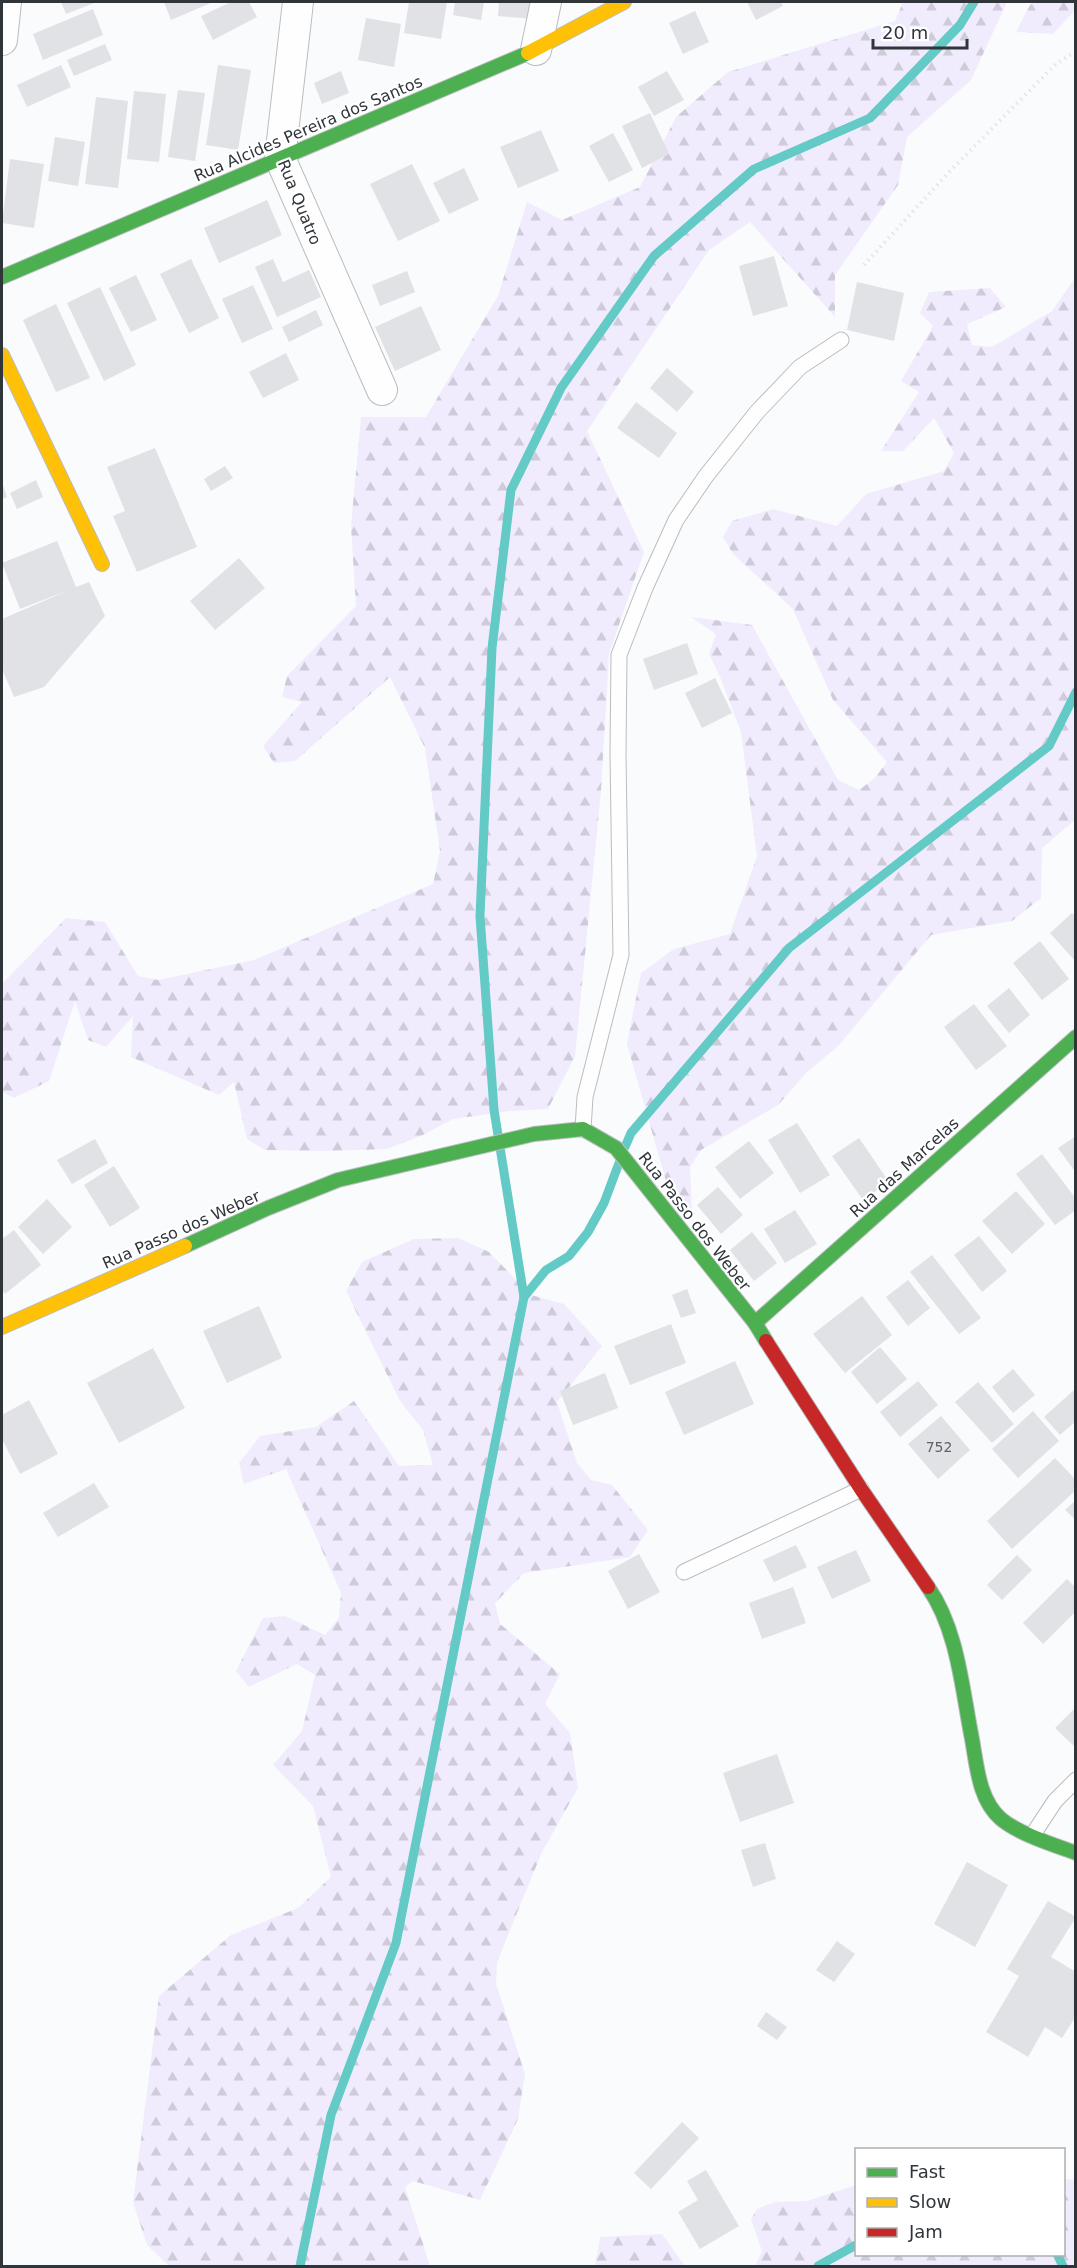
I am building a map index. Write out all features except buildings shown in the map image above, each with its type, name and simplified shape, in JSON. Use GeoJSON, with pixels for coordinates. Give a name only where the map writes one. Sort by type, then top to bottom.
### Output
{"type":"FeatureCollection","features":[{"type":"Feature","properties":{"kind":"street"},"geometry":{"type":"LineString","coordinates":[[2,40],[6,2]]}},
{"type":"Feature","properties":{"kind":"street","name":"Rua Quatro"},"geometry":{"type":"LineString","coordinates":[[298,2],[280,158],[382,390]]}},
{"type":"Feature","properties":{"kind":"street"},"geometry":{"type":"LineString","coordinates":[[536,50],[546,2]]}},
{"type":"Feature","properties":{"kind":"street","name":"Rua Alcides Pereira dos Santos"},"geometry":{"type":"LineString","coordinates":[[2,277],[536,50],[624,2]]}},
{"type":"Feature","properties":{"kind":"street"},"geometry":{"type":"LineString","coordinates":[[2,355],[102,564]]}},
{"type":"Feature","properties":{"kind":"street","name":"Rua das Marcelas"},"geometry":{"type":"LineString","coordinates":[[754,1323],[1076,1037]]}},
{"type":"Feature","properties":{"kind":"street","name":"Rua Passo dos Weber"},"geometry":{"type":"LineString","coordinates":[[2,1327],[268,1208],[338,1180],[534,1134],[583,1129],[616,1148],[754,1323],[861,1489],[935,1597],[953,1644],[983,1795],[1001,1820],[1032,1836],[1076,1853]]}},
{"type":"Feature","properties":{"kind":"lane"},"geometry":{"type":"LineString","coordinates":[[583,1129],[585,1097],[621,955],[618,754],[620,655],[645,588],[676,520],[706,476],[757,412],[800,367],[841,340]]}},
{"type":"Feature","properties":{"kind":"lane"},"geometry":{"type":"LineString","coordinates":[[684,1572],[861,1489]]}},
{"type":"Feature","properties":{"kind":"lane"},"geometry":{"type":"LineString","coordinates":[[1032,1836],[1055,1801],[1076,1780]]}},
{"type":"Feature","properties":{"kind":"path"},"geometry":{"type":"LineString","coordinates":[[864,265],[950,171],[1056,64],[1076,51]]}},
{"type":"Feature","properties":{"kind":"green space"},"geometry":{"type":"Polygon","coordinates":[[[903,2],[1007,2],[971,80],[907,137],[898,185],[835,275],[835,317],[750,222],[709,250],[587,431],[644,552],[609,654],[601,791],[575,1056],[548,1109],[510,1111],[453,1119],[423,1135],[387,1149],[265,1150],[247,1139],[234,1082],[219,1095],[131,1057],[133,1016],[106,1047],[88,1040],[75,1001],[49,1081],[14,1098],[2,1092],[2,984],[66,918],[105,922],[138,976],[158,980],[254,960],[433,884],[440,851],[425,748],[390,677],[295,761],[274,763],[263,746],[302,702],[282,697],[287,676],[356,606],[351,526],[361,417],[426,417],[498,296],[527,202],[562,220],[640,187],[676,117],[728,72],[895,21],[903,2]]]}},
{"type":"Feature","properties":{"kind":"green space"},"geometry":{"type":"Polygon","coordinates":[[[1035,2],[1075,2],[1075,10],[1053,34],[1016,32],[1030,5],[1035,2]]]}},
{"type":"Feature","properties":{"kind":"green space"},"geometry":{"type":"Polygon","coordinates":[[[1075,278],[1075,820],[1042,848],[1041,898],[1012,921],[931,935],[839,1045],[806,1073],[778,1105],[701,1150],[690,1167],[692,1212],[673,1206],[627,1044],[641,973],[674,949],[730,934],[757,856],[741,732],[709,654],[716,634],[691,617],[752,625],[838,780],[859,790],[875,778],[887,762],[833,700],[793,609],[733,554],[723,537],[732,521],[773,509],[837,526],[866,494],[944,471],[954,453],[934,418],[903,451],[881,451],[919,392],[901,381],[933,326],[920,313],[929,292],[990,288],[1006,307],[967,324],[972,345],[992,347],[1052,311],[1075,278]]]}},
{"type":"Feature","properties":{"kind":"green space"},"geometry":{"type":"Polygon","coordinates":[[[458,1238],[489,1252],[531,1295],[564,1304],[602,1346],[557,1402],[577,1463],[591,1480],[612,1485],[648,1530],[630,1557],[524,1573],[495,1603],[500,1624],[560,1674],[545,1704],[570,1733],[578,1788],[542,1852],[497,1962],[496,1984],[525,2074],[518,2119],[480,2200],[413,2181],[405,2187],[430,2266],[169,2266],[147,2245],[133,2202],[159,1996],[231,1935],[298,1908],[331,1877],[313,1806],[273,1765],[302,1731],[315,1675],[297,1664],[249,1687],[236,1671],[263,1618],[285,1616],[325,1635],[339,1618],[341,1593],[286,1469],[244,1484],[239,1463],[260,1436],[316,1427],[354,1401],[399,1466],[433,1465],[423,1430],[400,1401],[346,1291],[362,1262],[414,1239],[458,1238]]]}},
{"type":"Feature","properties":{"kind":"green space"},"geometry":{"type":"Polygon","coordinates":[[[1065,2179],[1075,2180],[1075,2266],[755,2266],[762,2251],[751,2219],[757,2209],[775,2202],[807,2201],[855,2185],[855,2256],[1065,2256],[1065,2179]]]}},
{"type":"Feature","properties":{"kind":"green space"},"geometry":{"type":"Polygon","coordinates":[[[662,2234],[685,2266],[595,2266],[600,2237],[662,2234]]]}},
{"type":"Feature","properties":{"kind":"waterway"},"geometry":{"type":"LineString","coordinates":[[300,2266],[331,2115],[396,1943],[524,1297],[494,1110],[480,916],[492,648],[511,490],[561,388],[654,256],[754,169],[870,118],[960,25],[974,2]]}},
{"type":"Feature","properties":{"kind":"waterway"},"geometry":{"type":"LineString","coordinates":[[625,1147],[631,1133],[789,948],[1049,746],[1076,692]]}},
{"type":"Feature","properties":{"kind":"waterway"},"geometry":{"type":"LineString","coordinates":[[524,1297],[546,1270],[569,1256],[588,1232],[604,1203],[619,1163]]}},
{"type":"Feature","properties":{"kind":"waterway"},"geometry":{"type":"LineString","coordinates":[[818,2266],[855,2246]]}},
{"type":"Feature","properties":{"kind":"waterway"},"geometry":{"type":"LineString","coordinates":[[1058,2256],[1063,2266]]}},
{"type":"Feature","properties":{"kind":"traffic: fast"},"geometry":{"type":"LineString","coordinates":[[2,277],[528,53]]}},
{"type":"Feature","properties":{"kind":"traffic: fast"},"geometry":{"type":"LineString","coordinates":[[755,1323],[1076,1037]]}},
{"type":"Feature","properties":{"kind":"traffic: fast"},"geometry":{"type":"LineString","coordinates":[[185,1246],[268,1208],[338,1180],[534,1134],[583,1129],[616,1148],[755,1323],[766,1341]]}},
{"type":"Feature","properties":{"kind":"traffic: fast"},"geometry":{"type":"LineString","coordinates":[[928,1587],[938,1604],[952,1641],[962,1680],[978,1772],[983,1793],[988,1802],[1001,1819],[1017,1830],[1076,1853]]}},
{"type":"Feature","properties":{"kind":"traffic: slow"},"geometry":{"type":"LineString","coordinates":[[528,53],[624,2]]}},
{"type":"Feature","properties":{"kind":"traffic: slow"},"geometry":{"type":"LineString","coordinates":[[2,355],[102,564]]}},
{"type":"Feature","properties":{"kind":"traffic: slow"},"geometry":{"type":"LineString","coordinates":[[2,1327],[185,1246]]}},
{"type":"Feature","properties":{"kind":"traffic: jam"},"geometry":{"type":"LineString","coordinates":[[766,1341],[861,1489],[928,1587]]}}]}
